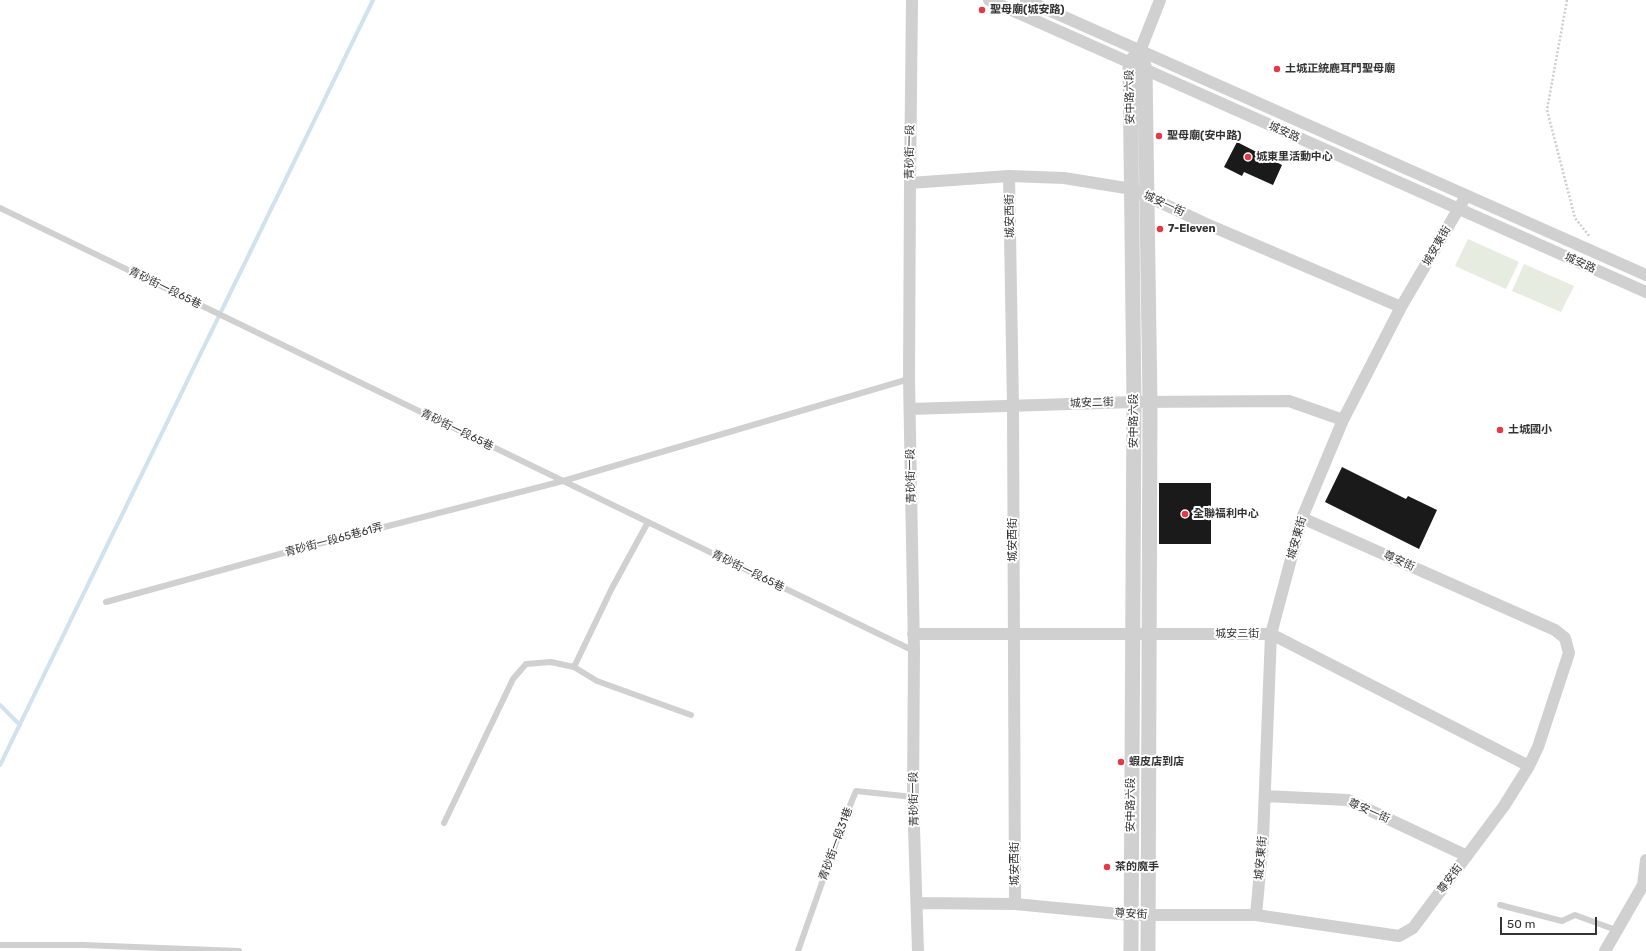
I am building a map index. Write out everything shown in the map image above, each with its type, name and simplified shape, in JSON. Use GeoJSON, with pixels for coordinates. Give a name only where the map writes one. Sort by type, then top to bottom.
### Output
{"type":"FeatureCollection","features":[{"type":"Feature","properties":{"kind":"street","name":"青砂街一段"},"geometry":{"type":"LineString","coordinates":[[912,0],[909,379],[914,651],[913,797],[918,951]]}},
{"type":"Feature","properties":{"kind":"street","name":"城安路"},"geometry":{"type":"LineString","coordinates":[[988,0],[1646,292]]}},
{"type":"Feature","properties":{"kind":"street","name":"城安路"},"geometry":{"type":"LineString","coordinates":[[1026,0],[1646,275]]}},
{"type":"Feature","properties":{"kind":"street"},"geometry":{"type":"LineString","coordinates":[[1140,51],[1160,0]]}},
{"type":"Feature","properties":{"kind":"street","name":"安中路六段"},"geometry":{"type":"LineString","coordinates":[[1131,951],[1134,402],[1130,63],[1140,51]]}},
{"type":"Feature","properties":{"kind":"street","name":"安中路六段"},"geometry":{"type":"LineString","coordinates":[[1140,51],[1144,70],[1150,402],[1148,951]]}},
{"type":"Feature","properties":{"kind":"street","name":"城安一街"},"geometry":{"type":"LineString","coordinates":[[910,182],[1009,176],[1064,178],[1132,189],[1204,223],[1401,307]]}},
{"type":"Feature","properties":{"kind":"street","name":"城安西街"},"geometry":{"type":"LineString","coordinates":[[1009,176],[1013,406],[1016,904]]}},
{"type":"Feature","properties":{"kind":"street","name":"城安東街"},"geometry":{"type":"LineString","coordinates":[[1256,915],[1263,839],[1271,634],[1302,518],[1343,420],[1401,307],[1466,196]]}},
{"type":"Feature","properties":{"kind":"street","name":"城安二街"},"geometry":{"type":"LineString","coordinates":[[910,409],[1134,402],[1289,401],[1343,420]]}},
{"type":"Feature","properties":{"kind":"street","name":"尊安街"},"geometry":{"type":"LineString","coordinates":[[917,903],[1016,904],[1130,915],[1256,915],[1399,936],[1413,928],[1504,806],[1529,766],[1538,747],[1569,653],[1564,638],[1555,630],[1302,518]]}},
{"type":"Feature","properties":{"kind":"street","name":"城安三街"},"geometry":{"type":"LineString","coordinates":[[913,634],[1271,634],[1529,766]]}},
{"type":"Feature","properties":{"kind":"street","name":"尊安一街"},"geometry":{"type":"LineString","coordinates":[[1264,796],[1348,800],[1466,856]]}},
{"type":"Feature","properties":{"kind":"street"},"geometry":{"type":"LineString","coordinates":[[1605,951],[1616,930],[1644,885],[1646,860]]}},
{"type":"Feature","properties":{"kind":"lane","name":"青砂街一段65巷"},"geometry":{"type":"LineString","coordinates":[[0,208],[914,651]]}},
{"type":"Feature","properties":{"kind":"lane","name":"青砂街一段65巷61弄"},"geometry":{"type":"LineString","coordinates":[[106,602],[287,552],[563,481],[909,379]]}},
{"type":"Feature","properties":{"kind":"lane"},"geometry":{"type":"LineString","coordinates":[[574,667],[612,588],[648,522]]}},
{"type":"Feature","properties":{"kind":"lane"},"geometry":{"type":"LineString","coordinates":[[444,823],[513,679],[526,664],[552,662],[574,667],[597,681],[691,715]]}},
{"type":"Feature","properties":{"kind":"lane","name":"青砂街一段31巷"},"geometry":{"type":"LineString","coordinates":[[798,951],[844,820],[856,791],[913,797]]}},
{"type":"Feature","properties":{"kind":"lane"},"geometry":{"type":"LineString","coordinates":[[1500,905],[1562,921],[1575,915],[1616,930]]}},
{"type":"Feature","properties":{"kind":"lane"},"geometry":{"type":"LineString","coordinates":[[0,946],[83,945],[238,951]]}},
{"type":"Feature","properties":{"kind":"path"},"geometry":{"type":"LineString","coordinates":[[1567,0],[1547,110],[1575,218],[1594,241]]}},
{"type":"Feature","properties":{"kind":"shaded area"},"geometry":{"type":"Polygon","coordinates":[[[1468,239],[1519,262],[1506,289],[1455,266],[1468,239]]]}},
{"type":"Feature","properties":{"kind":"shaded area"},"geometry":{"type":"Polygon","coordinates":[[[1524,264],[1574,286],[1561,312],[1512,291],[1524,264]]]}},
{"type":"Feature","properties":{"kind":"building","name":"城東里活動中心"},"geometry":{"type":"Polygon","coordinates":[[[1237,142],[1282,165],[1273,185],[1244,172],[1242,176],[1224,167],[1237,142]]]}},
{"type":"Feature","properties":{"kind":"building"},"geometry":{"type":"Polygon","coordinates":[[[1342,467],[1406,499],[1408,496],[1437,510],[1419,549],[1325,502],[1342,467]]]}},
{"type":"Feature","properties":{"kind":"building","name":"全聯福利中心"},"geometry":{"type":"Polygon","coordinates":[[[1159,483],[1211,483],[1211,544],[1159,544],[1159,483]]]}},
{"type":"Feature","properties":{"kind":"waterway"},"geometry":{"type":"LineString","coordinates":[[0,765],[373,0]]}},
{"type":"Feature","properties":{"kind":"waterway"},"geometry":{"type":"LineString","coordinates":[[0,705],[20,725]]}},
{"type":"Feature","properties":{"kind":"place","name":"聖母廟(城安路)"},"geometry":{"type":"Point","coordinates":[982,10]}},
{"type":"Feature","properties":{"kind":"place","name":"土城正統鹿耳門聖母廟"},"geometry":{"type":"Point","coordinates":[1277,69]}},
{"type":"Feature","properties":{"kind":"place","name":"聖母廟(安中路)"},"geometry":{"type":"Point","coordinates":[1159,136]}},
{"type":"Feature","properties":{"kind":"place","name":"城東里活動中心"},"geometry":{"type":"Point","coordinates":[1248,157]}},
{"type":"Feature","properties":{"kind":"place","name":"7-Eleven"},"geometry":{"type":"Point","coordinates":[1160,229]}},
{"type":"Feature","properties":{"kind":"place","name":"土城國小"},"geometry":{"type":"Point","coordinates":[1500,430]}},
{"type":"Feature","properties":{"kind":"place","name":"全聯福利中心"},"geometry":{"type":"Point","coordinates":[1185,514]}},
{"type":"Feature","properties":{"kind":"place","name":"蝦皮店到店"},"geometry":{"type":"Point","coordinates":[1121,762]}},
{"type":"Feature","properties":{"kind":"place","name":"茶的魔手"},"geometry":{"type":"Point","coordinates":[1107,867]}}]}
